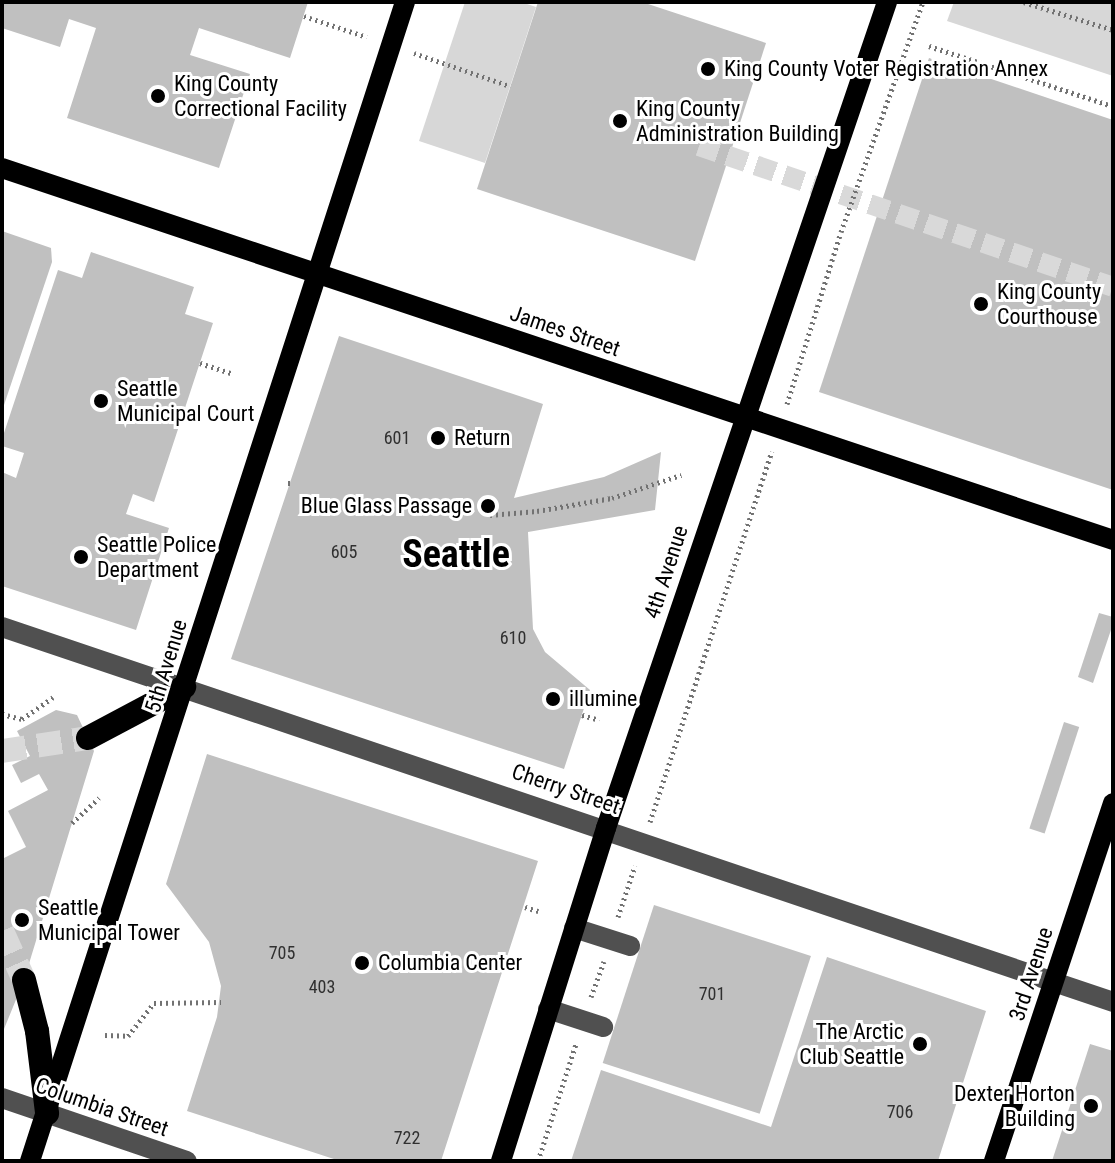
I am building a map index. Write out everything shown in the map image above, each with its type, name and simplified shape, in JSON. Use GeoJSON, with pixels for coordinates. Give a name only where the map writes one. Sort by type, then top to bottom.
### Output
{"type":"FeatureCollection","features":[{"type":"Feature","properties":{"kind":"highway"},"geometry":{"type":"LineString","coordinates":[[88,738],[184,687]]}},
{"type":"Feature","properties":{"kind":"highway"},"geometry":{"type":"LineString","coordinates":[[24,980],[37,1031],[47,1113]]}},
{"type":"Feature","properties":{"kind":"main road","name":"5th Avenue"},"geometry":{"type":"LineString","coordinates":[[30,1161],[405,2]]}},
{"type":"Feature","properties":{"kind":"main road","name":"4th Avenue"},"geometry":{"type":"LineString","coordinates":[[501,1161],[606,828],[882,3]]}},
{"type":"Feature","properties":{"kind":"main road","name":"James Street"},"geometry":{"type":"LineString","coordinates":[[2,168],[1113,540]]}},
{"type":"Feature","properties":{"kind":"main road","name":"3rd Avenue"},"geometry":{"type":"LineString","coordinates":[[994,1161],[1113,803]]}},
{"type":"Feature","properties":{"kind":"street","name":"Cherry Street"},"geometry":{"type":"LineString","coordinates":[[2,627],[606,828],[1113,1002]]}},
{"type":"Feature","properties":{"kind":"street"},"geometry":{"type":"LineString","coordinates":[[574,928],[620,943]]}},
{"type":"Feature","properties":{"kind":"street"},"geometry":{"type":"LineString","coordinates":[[548,1009],[593,1024]]}},
{"type":"Feature","properties":{"kind":"street","name":"Columbia Street"},"geometry":{"type":"LineString","coordinates":[[2,1098],[187,1161]]}},
{"type":"Feature","properties":{"kind":"path"},"geometry":{"type":"LineString","coordinates":[[538,1161],[593,1024],[620,943],[644,841],[841,232],[923,2]]}},
{"type":"Feature","properties":{"kind":"path"},"geometry":{"type":"LineString","coordinates":[[1024,2],[1113,30]]}},
{"type":"Feature","properties":{"kind":"path"},"geometry":{"type":"LineString","coordinates":[[929,46],[1113,106]]}},
{"type":"Feature","properties":{"kind":"path"},"geometry":{"type":"LineString","coordinates":[[200,363],[233,374]]}},
{"type":"Feature","properties":{"kind":"path"},"geometry":{"type":"LineString","coordinates":[[490,515],[537,511],[612,498],[681,475]]}},
{"type":"Feature","properties":{"kind":"path"},"geometry":{"type":"LineString","coordinates":[[2,714],[22,719],[53,697]]}},
{"type":"Feature","properties":{"kind":"path"},"geometry":{"type":"LineString","coordinates":[[582,715],[599,720]]}},
{"type":"Feature","properties":{"kind":"path"},"geometry":{"type":"LineString","coordinates":[[72,823],[99,798]]}},
{"type":"Feature","properties":{"kind":"path"},"geometry":{"type":"LineString","coordinates":[[525,907],[538,911]]}},
{"type":"Feature","properties":{"kind":"path"},"geometry":{"type":"LineString","coordinates":[[105,1035],[128,1036],[154,1003],[221,1002]]}},
{"type":"Feature","properties":{"kind":"shaded area"},"geometry":{"type":"Polygon","coordinates":[[[465,2],[521,2],[536,7],[485,163],[419,141],[465,2]]]}},
{"type":"Feature","properties":{"kind":"shaded area"},"geometry":{"type":"Polygon","coordinates":[[[954,2],[1113,2],[1113,76],[947,21],[954,2]]]}},
{"type":"Feature","properties":{"kind":"building","name":"King County Correctional Facility"},"geometry":{"type":"Polygon","coordinates":[[[2,2],[308,2],[290,58],[199,28],[190,55],[250,74],[219,168],[67,118],[96,28],[69,19],[60,47],[2,28],[2,2]]]}},
{"type":"Feature","properties":{"kind":"building","name":"King County Administration Building"},"geometry":{"type":"Polygon","coordinates":[[[538,2],[642,2],[766,43],[695,261],[477,189],[538,2]]]}},
{"type":"Feature","properties":{"kind":"building","name":"King County Courthouse"},"geometry":{"type":"Polygon","coordinates":[[[929,58],[1113,120],[1113,490],[819,392],[929,58]]]}},
{"type":"Feature","properties":{"kind":"building"},"geometry":{"type":"Polygon","coordinates":[[[2,231],[51,248],[52,262],[3,408],[2,231]]]}},
{"type":"Feature","properties":{"kind":"building","name":"Seattle Municipal Court"},"geometry":{"type":"Polygon","coordinates":[[[91,252],[194,287],[185,314],[213,323],[154,502],[133,494],[126,514],[169,528],[136,630],[2,586],[2,472],[16,478],[24,453],[2,446],[2,439],[58,270],[82,278],[91,252]]]}},
{"type":"Feature","properties":{"kind":"building"},"geometry":{"type":"Polygon","coordinates":[[[339,336],[543,404],[514,498],[604,477],[661,452],[655,510],[528,532],[533,629],[545,652],[590,690],[564,769],[231,659],[339,336]]]}},
{"type":"Feature","properties":{"kind":"building"},"geometry":{"type":"Polygon","coordinates":[[[1099,613],[1113,617],[1113,624],[1093,683],[1078,677],[1099,613]]]}},
{"type":"Feature","properties":{"kind":"building","name":"Seattle Municipal Tower"},"geometry":{"type":"Polygon","coordinates":[[[56,710],[77,715],[94,751],[24,980],[2,1034],[2,859],[26,847],[8,811],[48,790],[39,774],[21,783],[12,765],[30,756],[17,731],[56,710]]]}},
{"type":"Feature","properties":{"kind":"building"},"geometry":{"type":"Polygon","coordinates":[[[1064,722],[1079,727],[1045,833],[1029,829],[1064,722]]]}},
{"type":"Feature","properties":{"kind":"building","name":"Columbia Center"},"geometry":{"type":"Polygon","coordinates":[[[207,754],[538,861],[441,1161],[340,1161],[187,1111],[217,1017],[221,986],[209,942],[166,884],[207,754]]]}},
{"type":"Feature","properties":{"kind":"building"},"geometry":{"type":"Polygon","coordinates":[[[654,905],[811,956],[760,1114],[603,1063],[654,905]]]}},
{"type":"Feature","properties":{"kind":"building"},"geometry":{"type":"Polygon","coordinates":[[[827,957],[986,1011],[938,1161],[571,1161],[601,1070],[771,1127],[827,957]]]}},
{"type":"Feature","properties":{"kind":"building","name":"Dexter Horton Building"},"geometry":{"type":"Polygon","coordinates":[[[1090,1044],[1113,1051],[1113,1161],[1052,1161],[1090,1044]]]}},
{"type":"Feature","properties":{"kind":"tunnel"},"geometry":{"type":"LineString","coordinates":[[699,146],[1113,287]]}},
{"type":"Feature","properties":{"kind":"tunnel"},"geometry":{"type":"LineString","coordinates":[[2,751],[88,738]]}},
{"type":"Feature","properties":{"kind":"tunnel"},"geometry":{"type":"LineString","coordinates":[[2,931],[24,980]]}},
{"type":"Feature","properties":{"kind":"place","name":"King County Voter Registration Annex"},"geometry":{"type":"Point","coordinates":[708,69]}},
{"type":"Feature","properties":{"kind":"place","name":"King County Correctional Facility"},"geometry":{"type":"Point","coordinates":[158,96]}},
{"type":"Feature","properties":{"kind":"place","name":"King County Administration Building"},"geometry":{"type":"Point","coordinates":[620,121]}},
{"type":"Feature","properties":{"kind":"place","name":"King County Courthouse"},"geometry":{"type":"Point","coordinates":[981,304]}},
{"type":"Feature","properties":{"kind":"place","name":"Seattle Municipal Court"},"geometry":{"type":"Point","coordinates":[101,401]}},
{"type":"Feature","properties":{"kind":"place","name":"Return"},"geometry":{"type":"Point","coordinates":[438,438]}},
{"type":"Feature","properties":{"kind":"place","name":"Blue Glass Passage"},"geometry":{"type":"Point","coordinates":[488,506]}},
{"type":"Feature","properties":{"kind":"place","name":"Seattle Police Department"},"geometry":{"type":"Point","coordinates":[81,557]}},
{"type":"Feature","properties":{"kind":"place","name":"illumine"},"geometry":{"type":"Point","coordinates":[553,699]}},
{"type":"Feature","properties":{"kind":"place","name":"Seattle Municipal Tower"},"geometry":{"type":"Point","coordinates":[22,920]}},
{"type":"Feature","properties":{"kind":"place","name":"Columbia Center"},"geometry":{"type":"Point","coordinates":[362,963]}},
{"type":"Feature","properties":{"kind":"place","name":"The Arctic Club Seattle"},"geometry":{"type":"Point","coordinates":[920,1044]}},
{"type":"Feature","properties":{"kind":"place","name":"Dexter Horton Building"},"geometry":{"type":"Point","coordinates":[1091,1106]}},
{"type":"Feature","properties":{"kind":"district","name":"Seattle"},"geometry":{"type":"Point","coordinates":[456,555]}}]}
